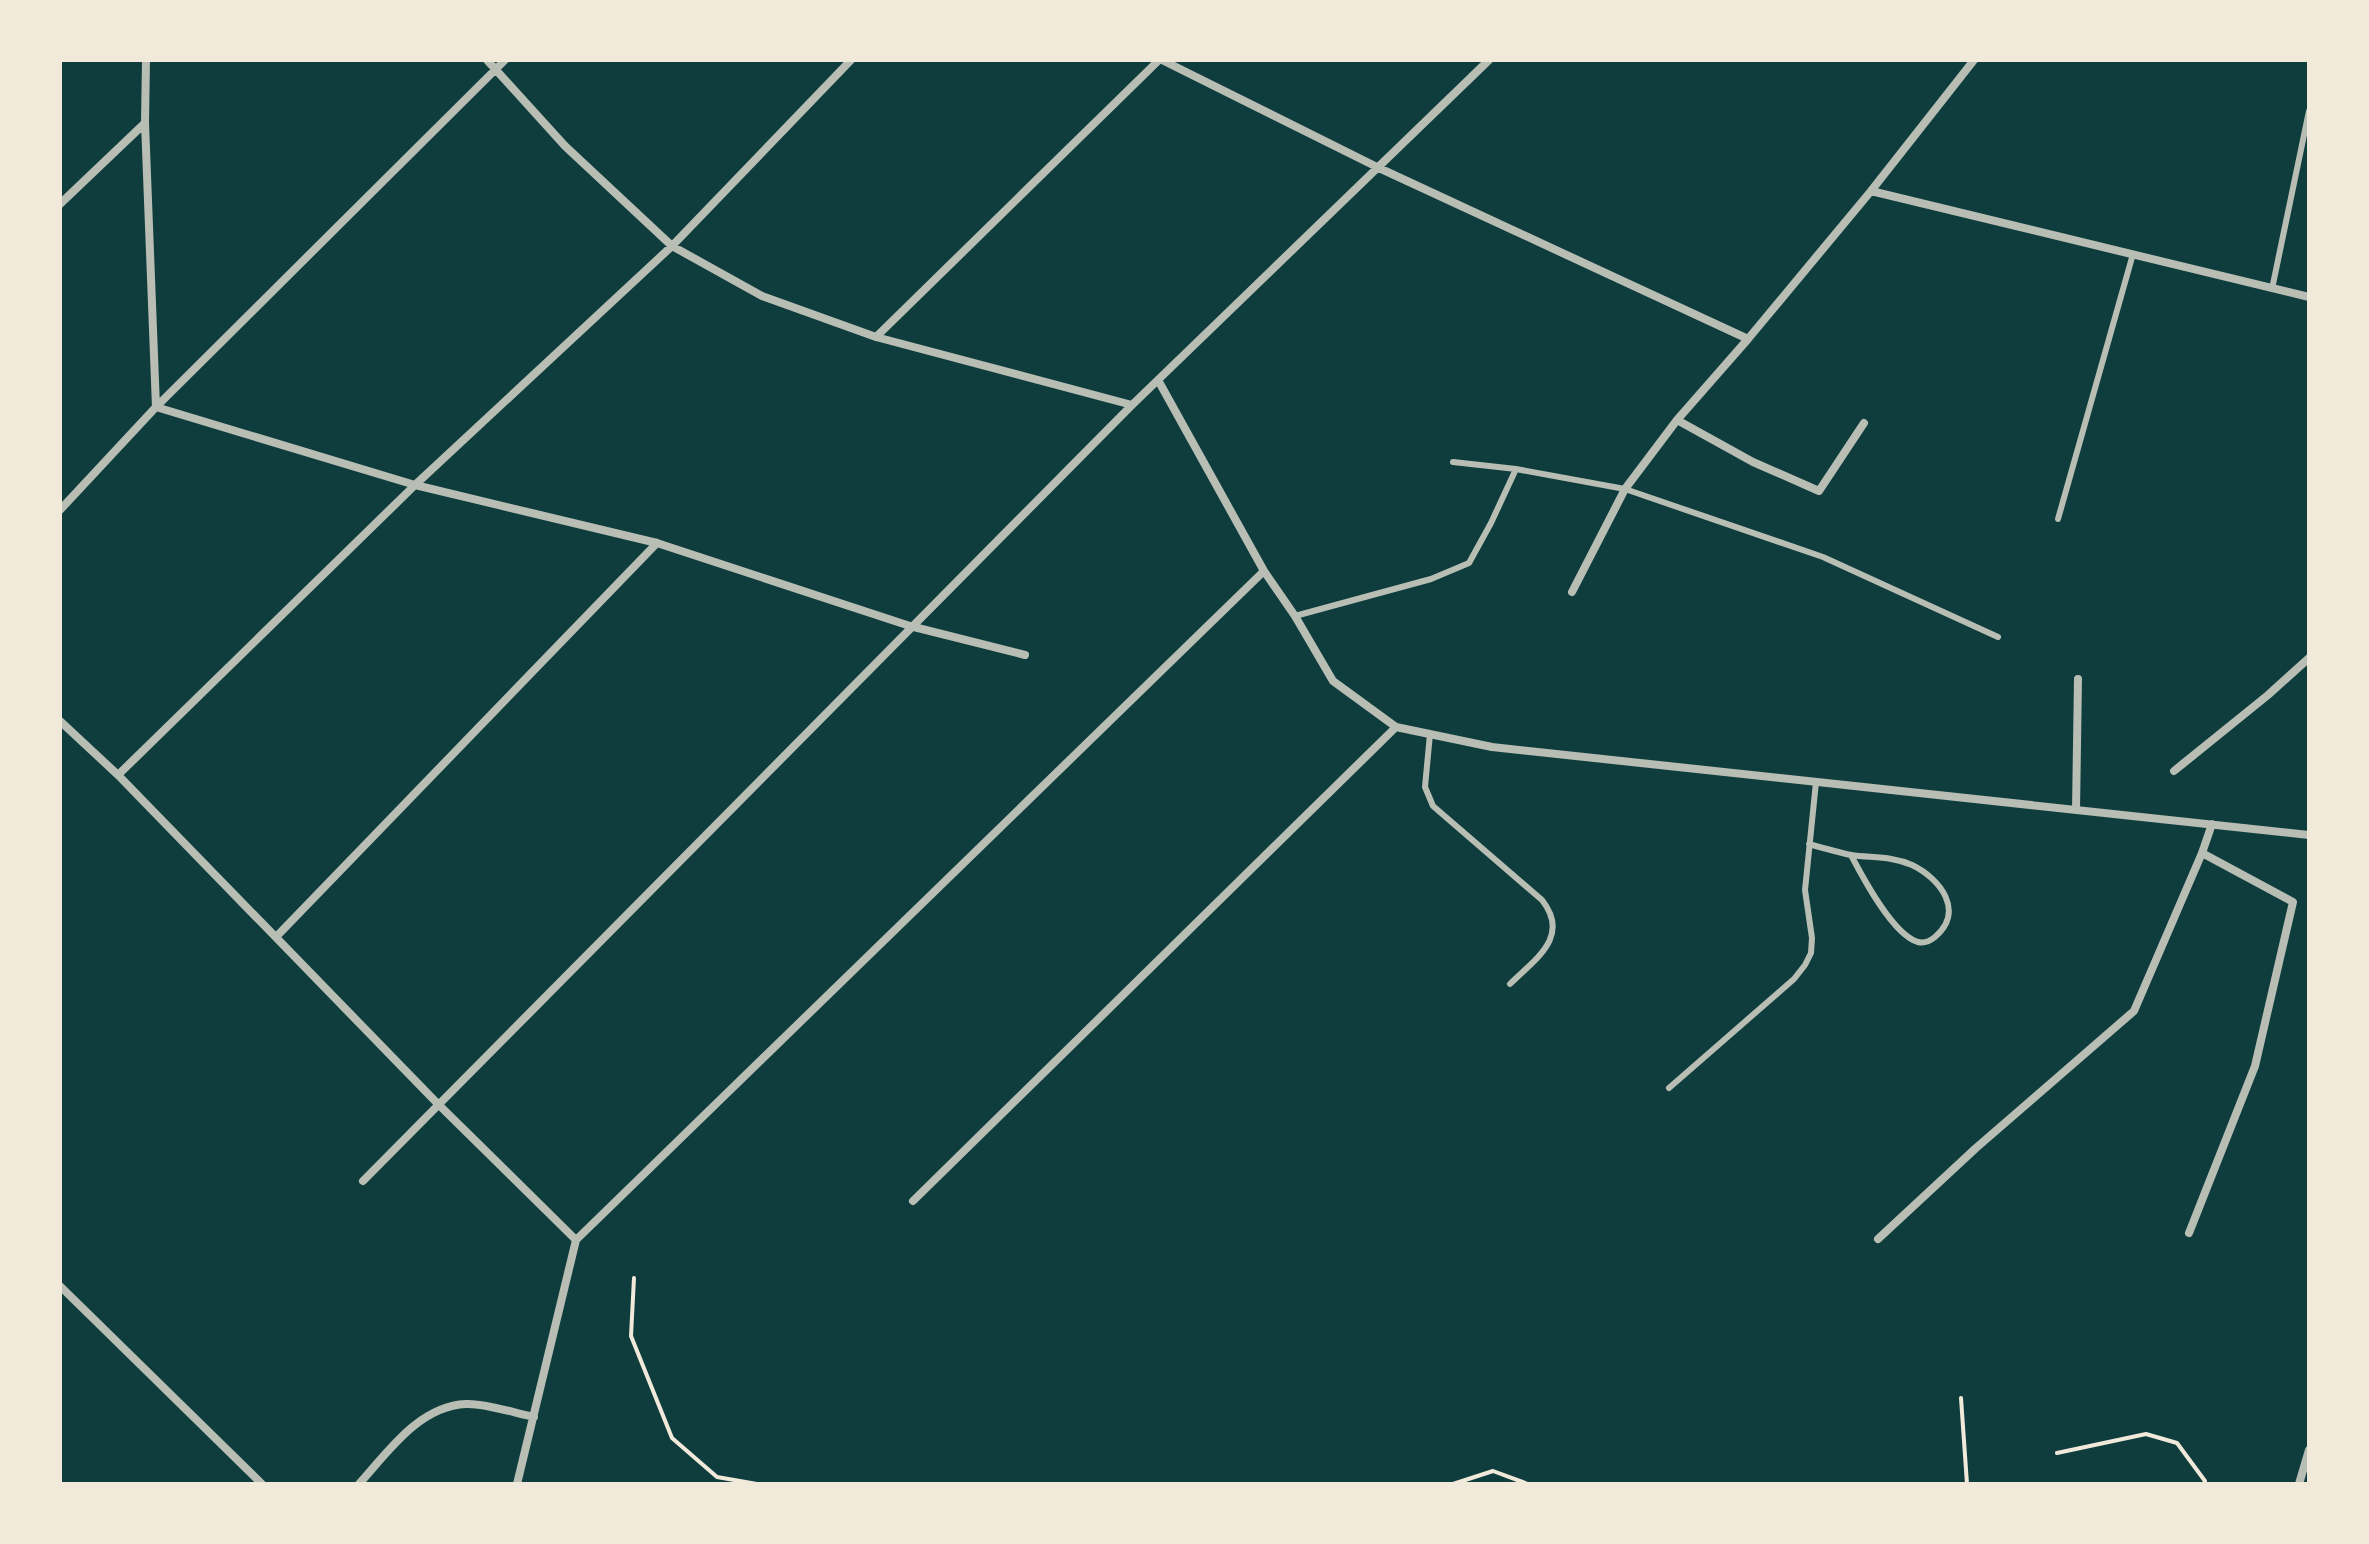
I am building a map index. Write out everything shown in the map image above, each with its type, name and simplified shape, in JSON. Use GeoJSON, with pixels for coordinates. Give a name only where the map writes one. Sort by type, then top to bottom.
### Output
{"type":"FeatureCollection","features":[{"type":"Feature","properties":{"kind":"street"},"geometry":{"type":"LineString","coordinates":[[146,60],[145,123],[156,407]]}},
{"type":"Feature","properties":{"kind":"street"},"geometry":{"type":"LineString","coordinates":[[487,60],[565,146],[672,246],[762,296],[876,337],[1132,405]]}},
{"type":"Feature","properties":{"kind":"street"},"geometry":{"type":"LineString","coordinates":[[60,510],[156,407],[505,60]]}},
{"type":"Feature","properties":{"kind":"street"},"geometry":{"type":"LineString","coordinates":[[118,775],[415,485],[672,246],[851,60]]}},
{"type":"Feature","properties":{"kind":"street"},"geometry":{"type":"LineString","coordinates":[[876,337],[1161,60],[1379,168],[1748,339]]}},
{"type":"Feature","properties":{"kind":"street"},"geometry":{"type":"LineString","coordinates":[[363,1181],[910,626],[1132,405],[1489,60]]}},
{"type":"Feature","properties":{"kind":"street"},"geometry":{"type":"LineString","coordinates":[[1572,592],[1625,489],[1677,420],[1871,191],[1974,60]]}},
{"type":"Feature","properties":{"kind":"street"},"geometry":{"type":"LineString","coordinates":[[60,204],[145,123]]}},
{"type":"Feature","properties":{"kind":"street"},"geometry":{"type":"LineString","coordinates":[[1871,191],[2309,297]]}},
{"type":"Feature","properties":{"kind":"street"},"geometry":{"type":"LineString","coordinates":[[1158,380],[1264,571],[1333,681],[1396,727],[1492,747],[2309,835]]}},
{"type":"Feature","properties":{"kind":"street"},"geometry":{"type":"LineString","coordinates":[[156,407],[415,485],[657,543],[910,626],[1025,655]]}},
{"type":"Feature","properties":{"kind":"street"},"geometry":{"type":"LineString","coordinates":[[1677,420],[1753,462],[1819,491],[1864,423]]}},
{"type":"Feature","properties":{"kind":"street"},"geometry":{"type":"LineString","coordinates":[[276,937],[657,543]]}},
{"type":"Feature","properties":{"kind":"street"},"geometry":{"type":"LineString","coordinates":[[517,1484],[576,1240],[1264,571]]}},
{"type":"Feature","properties":{"kind":"street"},"geometry":{"type":"LineString","coordinates":[[2174,771],[2309,658]]}},
{"type":"Feature","properties":{"kind":"street"},"geometry":{"type":"LineString","coordinates":[[2076,810],[2078,679]]}},
{"type":"Feature","properties":{"kind":"street"},"geometry":{"type":"LineString","coordinates":[[60,721],[118,775],[437,1103],[576,1240]]}},
{"type":"Feature","properties":{"kind":"street"},"geometry":{"type":"LineString","coordinates":[[913,1201],[1396,727]]}},
{"type":"Feature","properties":{"kind":"street"},"geometry":{"type":"LineString","coordinates":[[1878,1239],[1976,1148],[2134,1011],[2212,824]]}},
{"type":"Feature","properties":{"kind":"street"},"geometry":{"type":"LineString","coordinates":[[2189,1233],[2255,1066],[2293,902],[2202,853]]}},
{"type":"Feature","properties":{"kind":"street"},"geometry":{"type":"LineString","coordinates":[[60,1286],[262,1484]]}},
{"type":"Feature","properties":{"kind":"street"},"geometry":{"type":"LineString","coordinates":[[359,1484],[402,1437],[431,1412],[467,1404],[534,1417]]}},
{"type":"Feature","properties":{"kind":"street"},"geometry":{"type":"LineString","coordinates":[[2299,1484],[2309,1450]]}},
{"type":"Feature","properties":{"kind":"lane"},"geometry":{"type":"LineString","coordinates":[[2272,289],[2309,111]]}},
{"type":"Feature","properties":{"kind":"lane"},"geometry":{"type":"LineString","coordinates":[[2058,519],[2133,254]]}},
{"type":"Feature","properties":{"kind":"lane"},"geometry":{"type":"LineString","coordinates":[[1453,462],[1516,469],[1625,489],[1823,557],[1998,637]]}},
{"type":"Feature","properties":{"kind":"lane"},"geometry":{"type":"LineString","coordinates":[[1295,616],[1431,579],[1469,563],[1516,469]]}},
{"type":"Feature","properties":{"kind":"lane"},"geometry":{"type":"LineString","coordinates":[[1430,734],[1425,787],[1433,806],[1551,911],[1554,924],[1548,946],[1510,984]]}},
{"type":"Feature","properties":{"kind":"lane"},"geometry":{"type":"LineString","coordinates":[[1669,1088],[1794,979],[1811,953],[1812,938],[1805,890],[1816,782]]}},
{"type":"Feature","properties":{"kind":"lane"},"geometry":{"type":"LineString","coordinates":[[1809,844],[1851,855],[1886,857],[1929,876],[1944,893],[1950,906],[1943,930],[1931,941],[1922,943],[1909,938],[1865,882],[1851,855]]}},
{"type":"Feature","properties":{"kind":"path"},"geometry":{"type":"LineString","coordinates":[[634,1278],[631,1336],[672,1438],[717,1477],[757,1484]]}},
{"type":"Feature","properties":{"kind":"path"},"geometry":{"type":"LineString","coordinates":[[1961,1398],[1967,1484]]}},
{"type":"Feature","properties":{"kind":"path"},"geometry":{"type":"LineString","coordinates":[[2057,1453],[2146,1434],[2177,1443],[2205,1481],[2204,1484]]}},
{"type":"Feature","properties":{"kind":"path"},"geometry":{"type":"LineString","coordinates":[[1453,1484],[1493,1471],[1528,1484]]}}]}
